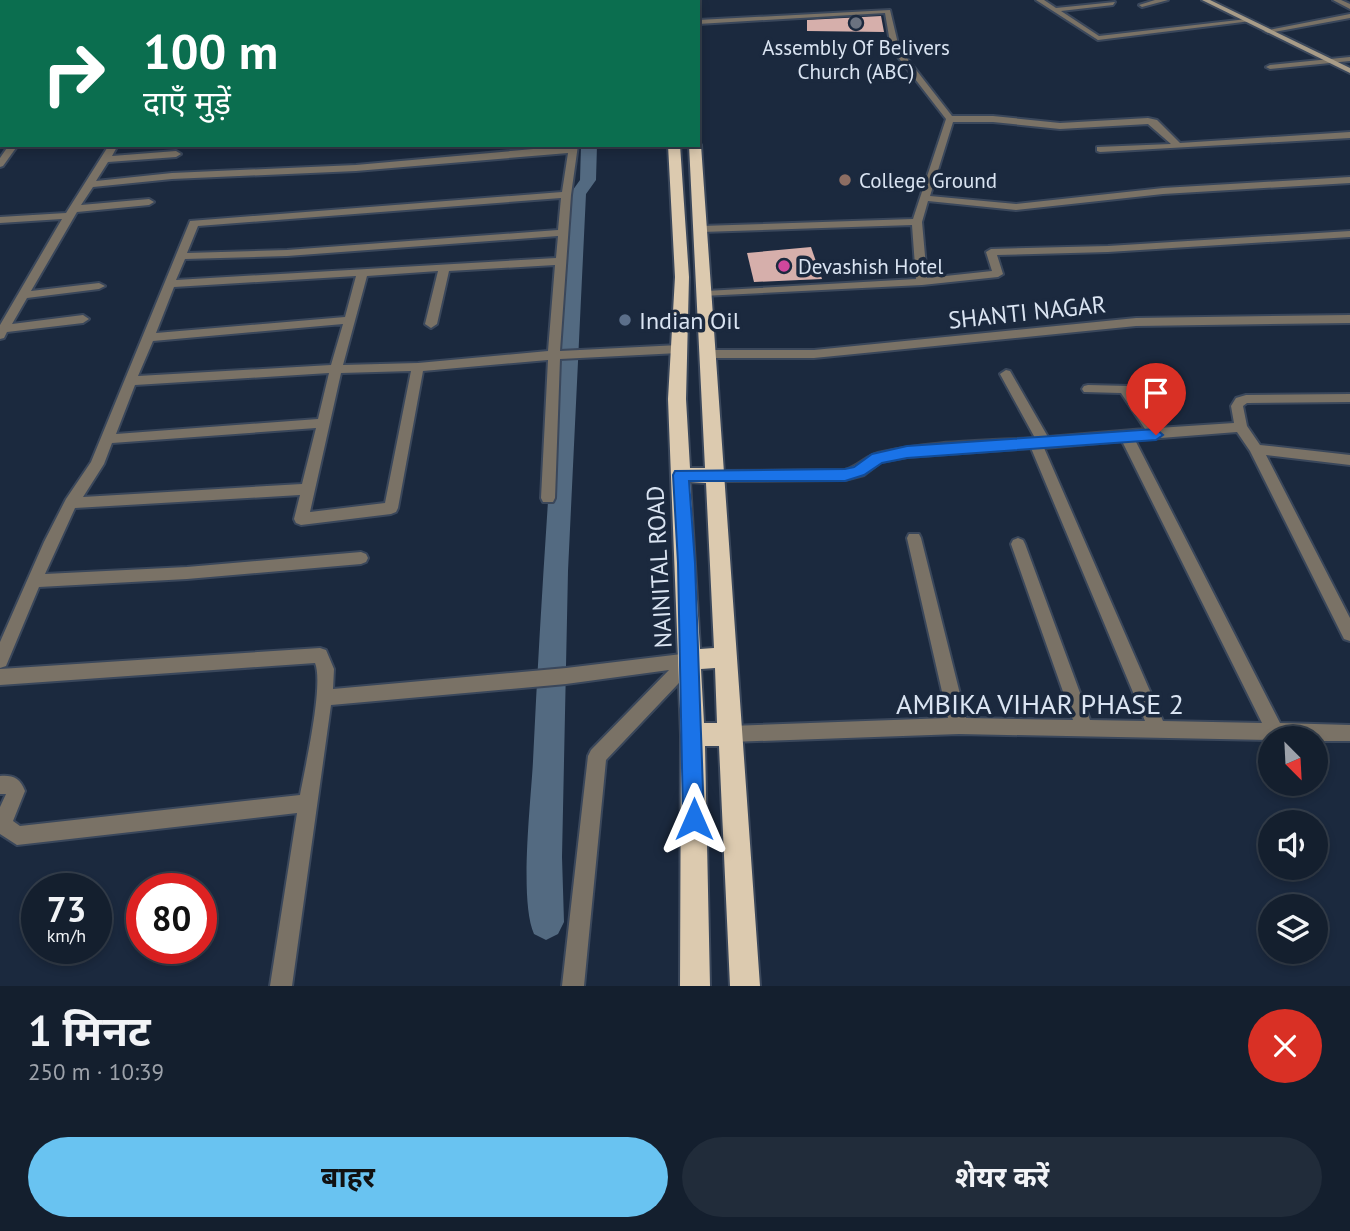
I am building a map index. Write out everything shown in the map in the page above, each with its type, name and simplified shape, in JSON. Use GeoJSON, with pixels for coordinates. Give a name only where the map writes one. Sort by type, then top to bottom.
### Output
{"type":"FeatureCollection","features":[{"type":"Feature","properties":{"kind":"highway","name":"NAINITAL ROAD"},"geometry":{"type":"LineString","coordinates":[[674,147],[682,277],[677,399],[693,735],[695,986]]}},
{"type":"Feature","properties":{"kind":"highway"},"geometry":{"type":"LineString","coordinates":[[695,147],[745,986]]}},
{"type":"Feature","properties":{"kind":"highway"},"geometry":{"type":"LineString","coordinates":[[681,475],[716,477]]}},
{"type":"Feature","properties":{"kind":"highway"},"geometry":{"type":"LineString","coordinates":[[690,660],[725,657]]}},
{"type":"Feature","properties":{"kind":"highway"},"geometry":{"type":"LineString","coordinates":[[693,735],[730,734]]}},
{"type":"Feature","properties":{"kind":"main road"},"geometry":{"type":"LineString","coordinates":[[1205,0],[1350,72]]}},
{"type":"Feature","properties":{"kind":"street"},"geometry":{"type":"LineString","coordinates":[[884,0],[895,48],[950,119]]}},
{"type":"Feature","properties":{"kind":"street"},"geometry":{"type":"LineString","coordinates":[[1039,0],[1098,38],[1247,21]]}},
{"type":"Feature","properties":{"kind":"street"},"geometry":{"type":"LineString","coordinates":[[1142,5],[1165,0]]}},
{"type":"Feature","properties":{"kind":"street"},"geometry":{"type":"LineString","coordinates":[[1336,0],[1350,6]]}},
{"type":"Feature","properties":{"kind":"street"},"geometry":{"type":"LineString","coordinates":[[1055,10],[1113,3]]}},
{"type":"Feature","properties":{"kind":"street"},"geometry":{"type":"LineString","coordinates":[[700,22],[888,10]]}},
{"type":"Feature","properties":{"kind":"street"},"geometry":{"type":"LineString","coordinates":[[1268,31],[1350,16]]}},
{"type":"Feature","properties":{"kind":"street"},"geometry":{"type":"LineString","coordinates":[[1270,66],[1350,59]]}},
{"type":"Feature","properties":{"kind":"street"},"geometry":{"type":"LineString","coordinates":[[950,119],[993,119],[1060,126],[1148,121],[1154,122],[1178,146]]}},
{"type":"Feature","properties":{"kind":"street"},"geometry":{"type":"LineString","coordinates":[[922,282],[917,222],[950,119]]}},
{"type":"Feature","properties":{"kind":"street"},"geometry":{"type":"LineString","coordinates":[[1100,149],[1350,135]]}},
{"type":"Feature","properties":{"kind":"street"},"geometry":{"type":"LineString","coordinates":[[0,164],[13,147]]}},
{"type":"Feature","properties":{"kind":"street"},"geometry":{"type":"LineString","coordinates":[[2,332],[113,147]]}},
{"type":"Feature","properties":{"kind":"street"},"geometry":{"type":"LineString","coordinates":[[92,184],[172,176],[356,168],[574,148],[563,233],[563,355],[548,498]]}},
{"type":"Feature","properties":{"kind":"street"},"geometry":{"type":"LineString","coordinates":[[106,159],[176,154]]}},
{"type":"Feature","properties":{"kind":"street"},"geometry":{"type":"LineString","coordinates":[[924,198],[1016,206],[1163,191],[1350,180]]}},
{"type":"Feature","properties":{"kind":"street"},"geometry":{"type":"LineString","coordinates":[[0,661],[71,503],[97,464],[194,223],[566,195]]}},
{"type":"Feature","properties":{"kind":"street"},"geometry":{"type":"LineString","coordinates":[[0,220],[149,202]]}},
{"type":"Feature","properties":{"kind":"street"},"geometry":{"type":"LineString","coordinates":[[701,229],[917,222]]}},
{"type":"Feature","properties":{"kind":"street"},"geometry":{"type":"LineString","coordinates":[[181,256],[287,253],[563,233]]}},
{"type":"Feature","properties":{"kind":"street"},"geometry":{"type":"LineString","coordinates":[[706,295],[922,282],[998,274],[991,252],[1108,249],[1350,233]]}},
{"type":"Feature","properties":{"kind":"street"},"geometry":{"type":"LineString","coordinates":[[170,284],[561,261]]}},
{"type":"Feature","properties":{"kind":"street"},"geometry":{"type":"LineString","coordinates":[[431,324],[444,269]]}},
{"type":"Feature","properties":{"kind":"street"},"geometry":{"type":"LineString","coordinates":[[362,274],[301,519],[391,508],[418,367]]}},
{"type":"Feature","properties":{"kind":"street"},"geometry":{"type":"LineString","coordinates":[[22,295],[99,286]]}},
{"type":"Feature","properties":{"kind":"street","name":"SHANTI NAGAR"},"geometry":{"type":"LineString","coordinates":[[708,354],[814,354],[1136,322],[1350,318]]}},
{"type":"Feature","properties":{"kind":"street"},"geometry":{"type":"LineString","coordinates":[[2,332],[83,319]]}},
{"type":"Feature","properties":{"kind":"street"},"geometry":{"type":"LineString","coordinates":[[149,337],[349,320]]}},
{"type":"Feature","properties":{"kind":"street"},"geometry":{"type":"LineString","coordinates":[[131,381],[418,367],[679,349]]}},
{"type":"Feature","properties":{"kind":"street"},"geometry":{"type":"LineString","coordinates":[[1006,374],[1040,444],[1157,728]]}},
{"type":"Feature","properties":{"kind":"street"},"geometry":{"type":"LineString","coordinates":[[1087,390],[1125,389],[1156,435]]}},
{"type":"Feature","properties":{"kind":"street"},"geometry":{"type":"LineString","coordinates":[[1350,398],[1246,399],[1240,401],[1237,406],[1241,427],[1255,449],[1350,634]]}},
{"type":"Feature","properties":{"kind":"street"},"geometry":{"type":"LineString","coordinates":[[107,439],[324,423]]}},
{"type":"Feature","properties":{"kind":"street"},"geometry":{"type":"LineString","coordinates":[[716,477],[845,475],[859,471],[877,458],[907,452],[1127,438],[1241,427]]}},
{"type":"Feature","properties":{"kind":"street"},"geometry":{"type":"LineString","coordinates":[[1127,438],[1272,726]]}},
{"type":"Feature","properties":{"kind":"street"},"geometry":{"type":"LineString","coordinates":[[1255,449],[1350,460]]}},
{"type":"Feature","properties":{"kind":"street"},"geometry":{"type":"LineString","coordinates":[[71,503],[308,489]]}},
{"type":"Feature","properties":{"kind":"street"},"geometry":{"type":"LineString","coordinates":[[914,538],[959,726]]}},
{"type":"Feature","properties":{"kind":"street"},"geometry":{"type":"LineString","coordinates":[[1018,544],[1084,726]]}},
{"type":"Feature","properties":{"kind":"street"},"geometry":{"type":"LineString","coordinates":[[34,581],[187,573],[361,558]]}},
{"type":"Feature","properties":{"kind":"street"},"geometry":{"type":"LineString","coordinates":[[0,677],[320,655],[326,670],[324,698],[281,986]]}},
{"type":"Feature","properties":{"kind":"street"},"geometry":{"type":"LineString","coordinates":[[324,698],[538,679],[690,660]]}},
{"type":"Feature","properties":{"kind":"street"},"geometry":{"type":"LineString","coordinates":[[573,986],[597,756],[690,660]]}},
{"type":"Feature","properties":{"kind":"street","name":"AMBIKA VIHAR PHASE 2"},"geometry":{"type":"LineString","coordinates":[[730,734],[959,726],[1258,731]]}},
{"type":"Feature","properties":{"kind":"street","name":"AMBIKA VIHAR PHASE 2"},"geometry":{"type":"LineString","coordinates":[[1328,732],[1350,733]]}},
{"type":"Feature","properties":{"kind":"street"},"geometry":{"type":"LineString","coordinates":[[0,785],[10,784],[16,791],[2,824],[17,836],[308,803]]}},
{"type":"Feature","properties":{"kind":"building","name":"Assembly Of Belivers Church (ABC)"},"geometry":{"type":"Polygon","coordinates":[[[881,16],[884,32],[807,31],[807,20],[881,16]]]}},
{"type":"Feature","properties":{"kind":"building","name":"Devashish Hotel"},"geometry":{"type":"Polygon","coordinates":[[[811,247],[822,279],[754,282],[747,253],[811,247]]]}},
{"type":"Feature","properties":{"kind":"waterway"},"geometry":{"type":"LineString","coordinates":[[546,922],[545,857],[555,571],[578,194],[588,180],[589,147]]}},
{"type":"Feature","properties":{"kind":"place","name":"Assembly Of Belivers Church (ABC)"},"geometry":{"type":"Point","coordinates":[856,23]}},
{"type":"Feature","properties":{"kind":"place","name":"College Ground"},"geometry":{"type":"Point","coordinates":[845,180]}},
{"type":"Feature","properties":{"kind":"place","name":"Devashish Hotel"},"geometry":{"type":"Point","coordinates":[784,266]}},
{"type":"Feature","properties":{"kind":"place","name":"Indian Oil"},"geometry":{"type":"Point","coordinates":[625,320]}},
{"type":"Feature","properties":{"kind":"route"},"geometry":{"type":"LineString","coordinates":[[694,819],[687,563],[681,475],[845,475],[859,471],[877,458],[907,452],[1156,435]]}}]}
